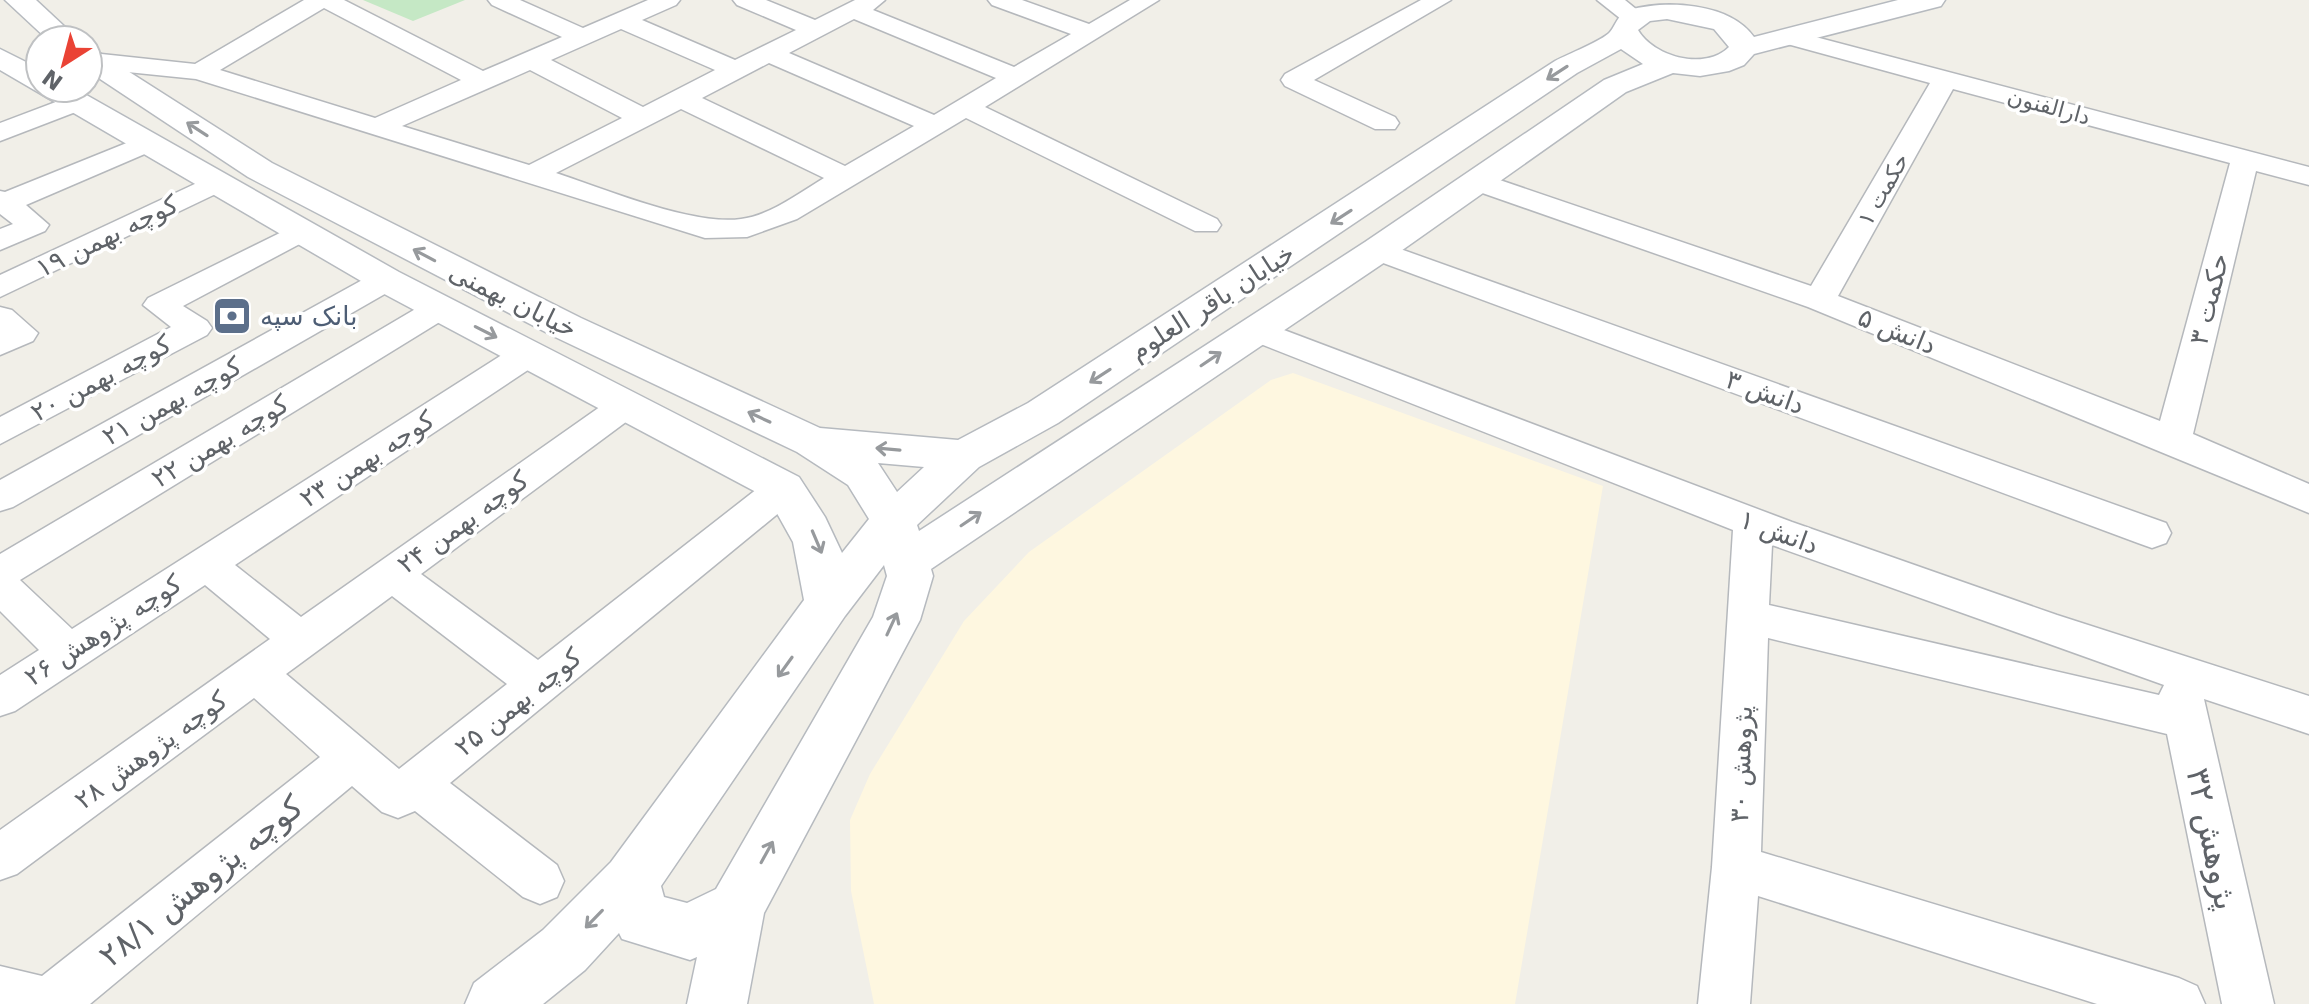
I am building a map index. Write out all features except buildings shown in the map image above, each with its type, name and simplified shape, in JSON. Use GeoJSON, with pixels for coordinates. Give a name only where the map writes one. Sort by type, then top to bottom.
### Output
{"type":"FeatureCollection","features":[{"type":"Feature","properties":{"kind":"street","name":"خیابان بهمنی"},"geometry":{"type":"LineString","coordinates":[[19,0],[48,24]]}},
{"type":"Feature","properties":{"kind":"street"},"geometry":{"type":"LineString","coordinates":[[199,72],[257,35],[323,0],[484,82]]}},
{"type":"Feature","properties":{"kind":"street"},"geometry":{"type":"LineString","coordinates":[[500,0],[584,38]]}},
{"type":"Feature","properties":{"kind":"street"},"geometry":{"type":"LineString","coordinates":[[379,126],[668,0]]}},
{"type":"Feature","properties":{"kind":"street"},"geometry":{"type":"LineString","coordinates":[[745,0],[816,29]]}},
{"type":"Feature","properties":{"kind":"street"},"geometry":{"type":"LineString","coordinates":[[1000,0],[1090,33]]}},
{"type":"Feature","properties":{"kind":"street"},"geometry":{"type":"LineString","coordinates":[[104,57],[199,72],[705,229],[747,228],[786,213],[1147,0]]}},
{"type":"Feature","properties":{"kind":"street"},"geometry":{"type":"LineString","coordinates":[[1385,123],[1294,80],[1439,0]]}},
{"type":"Feature","properties":{"kind":"street"},"geometry":{"type":"LineString","coordinates":[[1609,0],[1644,16],[1721,23],[1742,39],[1744,48],[1740,56],[1720,64],[1671,63],[1636,49],[1644,16]]}},
{"type":"Feature","properties":{"kind":"street"},"geometry":{"type":"LineString","coordinates":[[1744,48],[1931,0]]}},
{"type":"Feature","properties":{"kind":"street"},"geometry":{"type":"LineString","coordinates":[[533,174],[863,5],[1015,77]]}},
{"type":"Feature","properties":{"kind":"street","name":"خیابان باقر العلوم"},"geometry":{"type":"LineString","coordinates":[[900,541],[964,456],[1043,413],[1644,16]]}},
{"type":"Feature","properties":{"kind":"street"},"geometry":{"type":"LineString","coordinates":[[623,21],[736,70]]}},
{"type":"Feature","properties":{"kind":"street","name":"دارالفنون"},"geometry":{"type":"LineString","coordinates":[[1789,37],[2309,176]]}},
{"type":"Feature","properties":{"kind":"street"},"geometry":{"type":"LineString","coordinates":[[767,53],[935,125]]}},
{"type":"Feature","properties":{"kind":"street"},"geometry":{"type":"LineString","coordinates":[[533,61],[642,117]]}},
{"type":"Feature","properties":{"kind":"street","name":"خیابان باقر العلوم"},"geometry":{"type":"LineString","coordinates":[[495,1004],[564,950],[631,881],[828,603],[900,541],[1255,330],[1378,250],[1615,86],[1671,63]]}},
{"type":"Feature","properties":{"kind":"street"},"geometry":{"type":"LineString","coordinates":[[5,65],[24,74]]}},
{"type":"Feature","properties":{"kind":"street","name":"خیابان بهمنی"},"geometry":{"type":"LineString","coordinates":[[104,67],[273,177],[567,327],[812,442],[863,474],[900,541]]}},
{"type":"Feature","properties":{"kind":"street","name":"حکمت ۱"},"geometry":{"type":"LineString","coordinates":[[1819,300],[1946,78]]}},
{"type":"Feature","properties":{"kind":"street"},"geometry":{"type":"LineString","coordinates":[[680,98],[845,177]]}},
{"type":"Feature","properties":{"kind":"street"},"geometry":{"type":"LineString","coordinates":[[0,133],[50,104]]}},
{"type":"Feature","properties":{"kind":"street","name":"خیابان بهمنی"},"geometry":{"type":"LineString","coordinates":[[80,104],[144,144],[386,280],[784,488],[806,518],[825,562],[828,603]]}},
{"type":"Feature","properties":{"kind":"street"},"geometry":{"type":"LineString","coordinates":[[965,107],[1206,225]]}},
{"type":"Feature","properties":{"kind":"street"},"geometry":{"type":"LineString","coordinates":[[2,202],[144,144]]}},
{"type":"Feature","properties":{"kind":"street","name":"حکمت ۳"},"geometry":{"type":"LineString","coordinates":[[2173,440],[2245,159]]}},
{"type":"Feature","properties":{"kind":"street","name":"دانش ۵"},"geometry":{"type":"LineString","coordinates":[[1478,182],[1819,300],[2173,440],[2309,499]]}},
{"type":"Feature","properties":{"kind":"street","name":"کوچه بهمن ۱۹"},"geometry":{"type":"LineString","coordinates":[[0,287],[214,184]]}},
{"type":"Feature","properties":{"kind":"street"},"geometry":{"type":"LineString","coordinates":[[0,241],[34,225],[2,202]]}},
{"type":"Feature","properties":{"kind":"street","name":"کوچه بهمن ۲۰"},"geometry":{"type":"LineString","coordinates":[[0,432],[195,328],[159,305],[300,232]]}},
{"type":"Feature","properties":{"kind":"street","name":"دانش ۳"},"geometry":{"type":"LineString","coordinates":[[1378,250],[2152,533]]}},
{"type":"Feature","properties":{"kind":"street","name":"کوچه بهمن ۲۱"},"geometry":{"type":"LineString","coordinates":[[0,497],[386,280]]}},
{"type":"Feature","properties":{"kind":"street","name":"کوچه بهمن ۲۲"},"geometry":{"type":"LineString","coordinates":[[0,573],[440,308]]}},
{"type":"Feature","properties":{"kind":"street","name":"دانش ۱"},"geometry":{"type":"LineString","coordinates":[[1255,330],[1753,523],[2176,673],[2309,715]]}},
{"type":"Feature","properties":{"kind":"street","name":"کوجه بهمن ۲۳"},"geometry":{"type":"LineString","coordinates":[[206,563],[528,354]]}},
{"type":"Feature","properties":{"kind":"street"},"geometry":{"type":"LineString","coordinates":[[91,384],[138,420]]}},
{"type":"Feature","properties":{"kind":"street","name":"کوچه بهمن ۲۴"},"geometry":{"type":"LineString","coordinates":[[301,641],[626,405]]}},
{"type":"Feature","properties":{"kind":"street"},"geometry":{"type":"LineString","coordinates":[[812,442],[964,456]]}},
{"type":"Feature","properties":{"kind":"street","name":"کوچه بهمن ۲۵"},"geometry":{"type":"LineString","coordinates":[[416,784],[784,488]]}},
{"type":"Feature","properties":{"kind":"street","name":"پژوهش ۳۰"},"geometry":{"type":"LineString","coordinates":[[1724,1004],[1736,867],[1753,523]]}},
{"type":"Feature","properties":{"kind":"street"},"geometry":{"type":"LineString","coordinates":[[717,1004],[736,908],[896,620],[910,576],[900,541]]}},
{"type":"Feature","properties":{"kind":"street"},"geometry":{"type":"LineString","coordinates":[[206,563],[301,641]]}},
{"type":"Feature","properties":{"kind":"street","name":"کوچه پژوهش ۲۶"},"geometry":{"type":"LineString","coordinates":[[0,698],[206,563]]}},
{"type":"Feature","properties":{"kind":"street"},"geometry":{"type":"LineString","coordinates":[[392,574],[539,684]]}},
{"type":"Feature","properties":{"kind":"street"},"geometry":{"type":"LineString","coordinates":[[0,586],[68,652]]}},
{"type":"Feature","properties":{"kind":"street"},"geometry":{"type":"LineString","coordinates":[[1747,616],[2186,720]]}},
{"type":"Feature","properties":{"kind":"street","name":"کوچه پژوهش ۲۸"},"geometry":{"type":"LineString","coordinates":[[0,858],[301,641]]}},
{"type":"Feature","properties":{"kind":"street","name":"پژوهش ۳۲"},"geometry":{"type":"LineString","coordinates":[[2176,673],[2248,1004]]}},
{"type":"Feature","properties":{"kind":"street"},"geometry":{"type":"LineString","coordinates":[[256,674],[398,797],[416,784],[540,881]]}},
{"type":"Feature","properties":{"kind":"street","name":"کوچه پژوهش ۲۸/۱"},"geometry":{"type":"LineString","coordinates":[[49,1004],[353,758]]}},
{"type":"Feature","properties":{"kind":"street"},"geometry":{"type":"LineString","coordinates":[[1736,867],[2179,1004]]}},
{"type":"Feature","properties":{"kind":"street"},"geometry":{"type":"LineString","coordinates":[[631,881],[642,919],[690,932],[736,908]]}},
{"type":"Feature","properties":{"kind":"street"},"geometry":{"type":"LineString","coordinates":[[0,992],[49,1004]]}},
{"type":"Feature","properties":{"kind":"shaded area"},"geometry":{"type":"Polygon","coordinates":[[[1293,373],[1603,486],[1515,1004],[874,1004],[851,891],[850,820],[870,774],[964,621],[1029,552],[1271,380],[1293,373]]]}},
{"type":"Feature","properties":{"kind":"green space"},"geometry":{"type":"Polygon","coordinates":[[[363,0],[465,0],[413,21],[363,0]]]}},
{"type":"Feature","properties":{"kind":"place","name":"بانک سپه"},"geometry":{"type":"Point","coordinates":[232,316]}}]}
